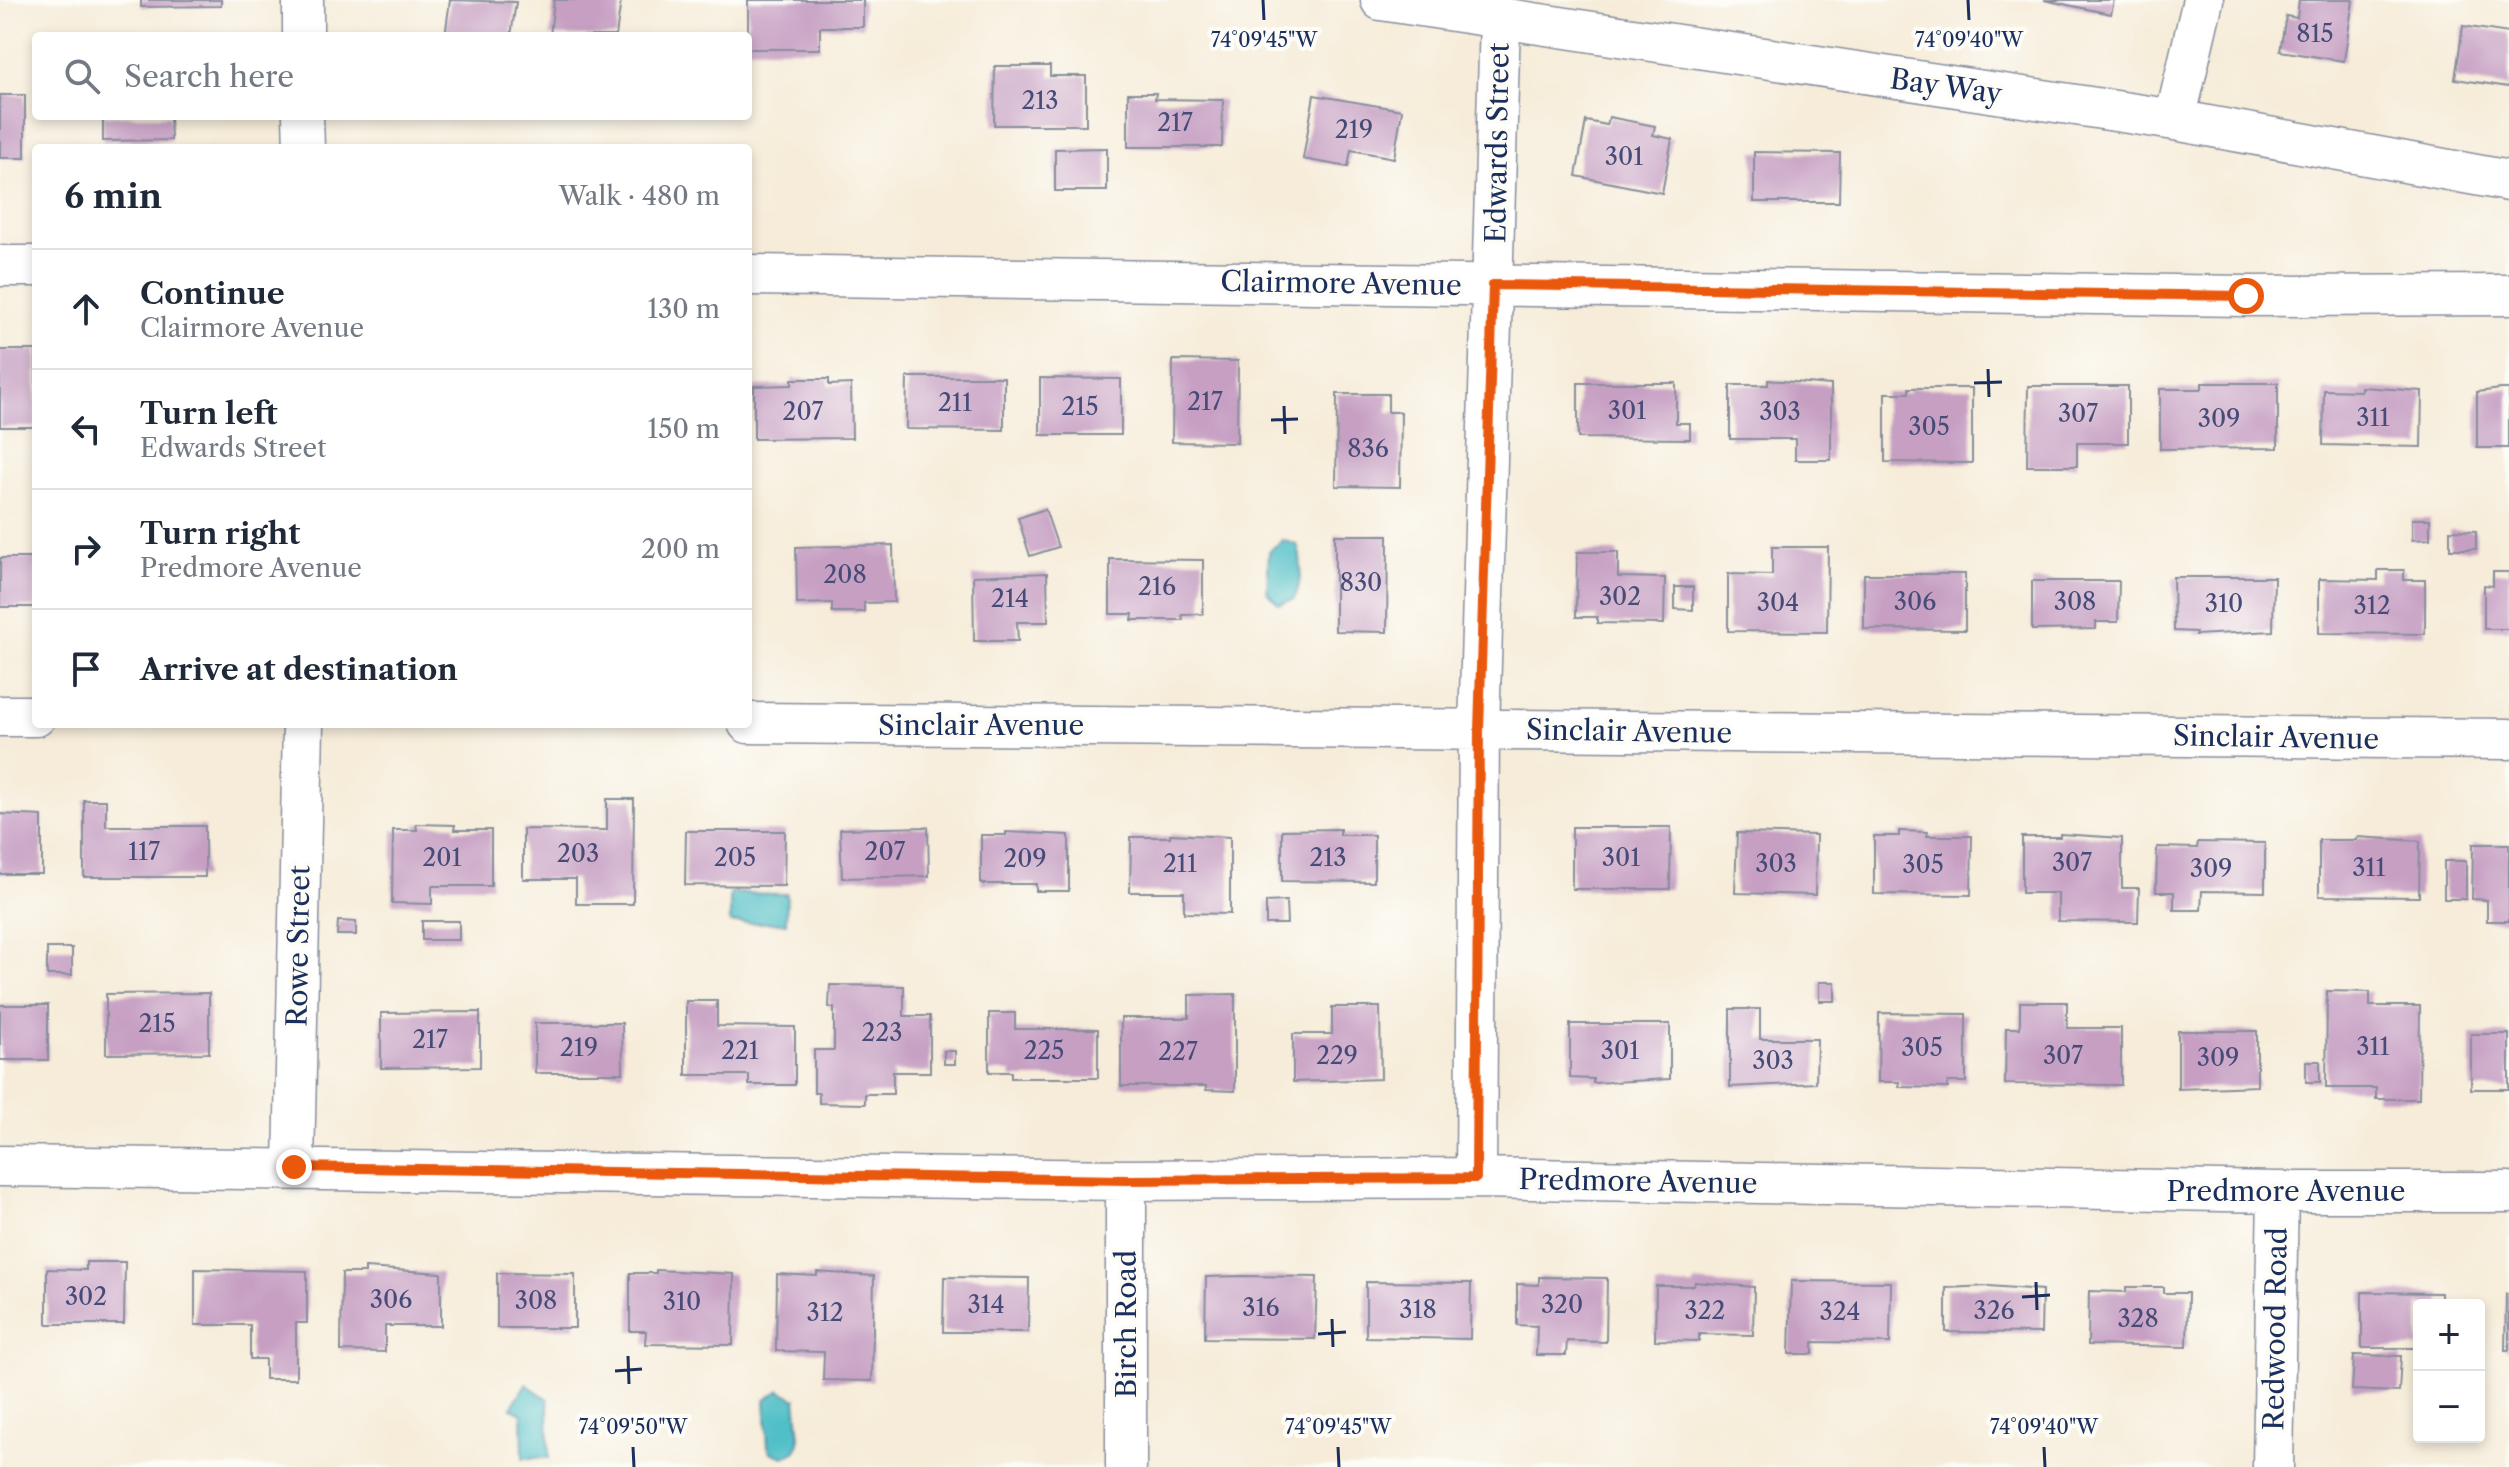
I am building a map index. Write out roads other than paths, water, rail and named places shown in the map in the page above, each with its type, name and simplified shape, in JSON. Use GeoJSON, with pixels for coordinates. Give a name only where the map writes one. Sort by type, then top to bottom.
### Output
{"type":"FeatureCollection","features":[{"type":"Feature","properties":{"kind":"street"},"geometry":{"type":"LineString","coordinates":[[303,0],[303,32]]}},
{"type":"Feature","properties":{"kind":"street","name":"Bay Way"},"geometry":{"type":"LineString","coordinates":[[1381,0],[2175,120],[2509,181]]}},
{"type":"Feature","properties":{"kind":"street"},"geometry":{"type":"LineString","coordinates":[[2175,120],[2203,0]]}},
{"type":"Feature","properties":{"kind":"street","name":"Edwards Street"},"geometry":{"type":"LineString","coordinates":[[1476,1178],[1479,730],[1500,20]]}},
{"type":"Feature","properties":{"kind":"street"},"geometry":{"type":"LineString","coordinates":[[303,120],[304,144]]}},
{"type":"Feature","properties":{"kind":"street"},"geometry":{"type":"LineString","coordinates":[[0,266],[32,266]]}},
{"type":"Feature","properties":{"kind":"street","name":"Clairmore Avenue"},"geometry":{"type":"LineString","coordinates":[[752,275],[2246,296],[2509,295]]}},
{"type":"Feature","properties":{"kind":"street"},"geometry":{"type":"LineString","coordinates":[[0,716],[32,716]]}},
{"type":"Feature","properties":{"kind":"street","name":"Sinclair Avenue"},"geometry":{"type":"LineString","coordinates":[[752,723],[2509,739]]}},
{"type":"Feature","properties":{"kind":"street","name":"Rowe Street"},"geometry":{"type":"LineString","coordinates":[[294,1167],[303,728]]}},
{"type":"Feature","properties":{"kind":"street","name":"Predmore Avenue"},"geometry":{"type":"LineString","coordinates":[[0,1166],[294,1167],[1126,1180],[1476,1178],[2278,1192],[2509,1192]]}},
{"type":"Feature","properties":{"kind":"street","name":"Birch Road"},"geometry":{"type":"LineString","coordinates":[[1126,1180],[1126,1467]]}},
{"type":"Feature","properties":{"kind":"street","name":"Redwood Road"},"geometry":{"type":"LineString","coordinates":[[2273,1467],[2278,1192]]}},
{"type":"Feature","properties":{"kind":"water"},"geometry":{"type":"Polygon","coordinates":[[[1283,540],[1297,545],[1300,572],[1294,599],[1279,604],[1267,592],[1269,551],[1283,540]]]}},
{"type":"Feature","properties":{"kind":"water"},"geometry":{"type":"Polygon","coordinates":[[[730,893],[787,894],[786,923],[730,923],[730,893]]]}},
{"type":"Feature","properties":{"kind":"water"},"geometry":{"type":"Polygon","coordinates":[[[526,1384],[548,1399],[549,1458],[523,1458],[522,1414],[511,1408],[526,1384]]]}},
{"type":"Feature","properties":{"kind":"water"},"geometry":{"type":"Polygon","coordinates":[[[780,1390],[796,1399],[800,1438],[796,1451],[784,1457],[772,1453],[768,1447],[765,1400],[780,1390]]]}}]}
